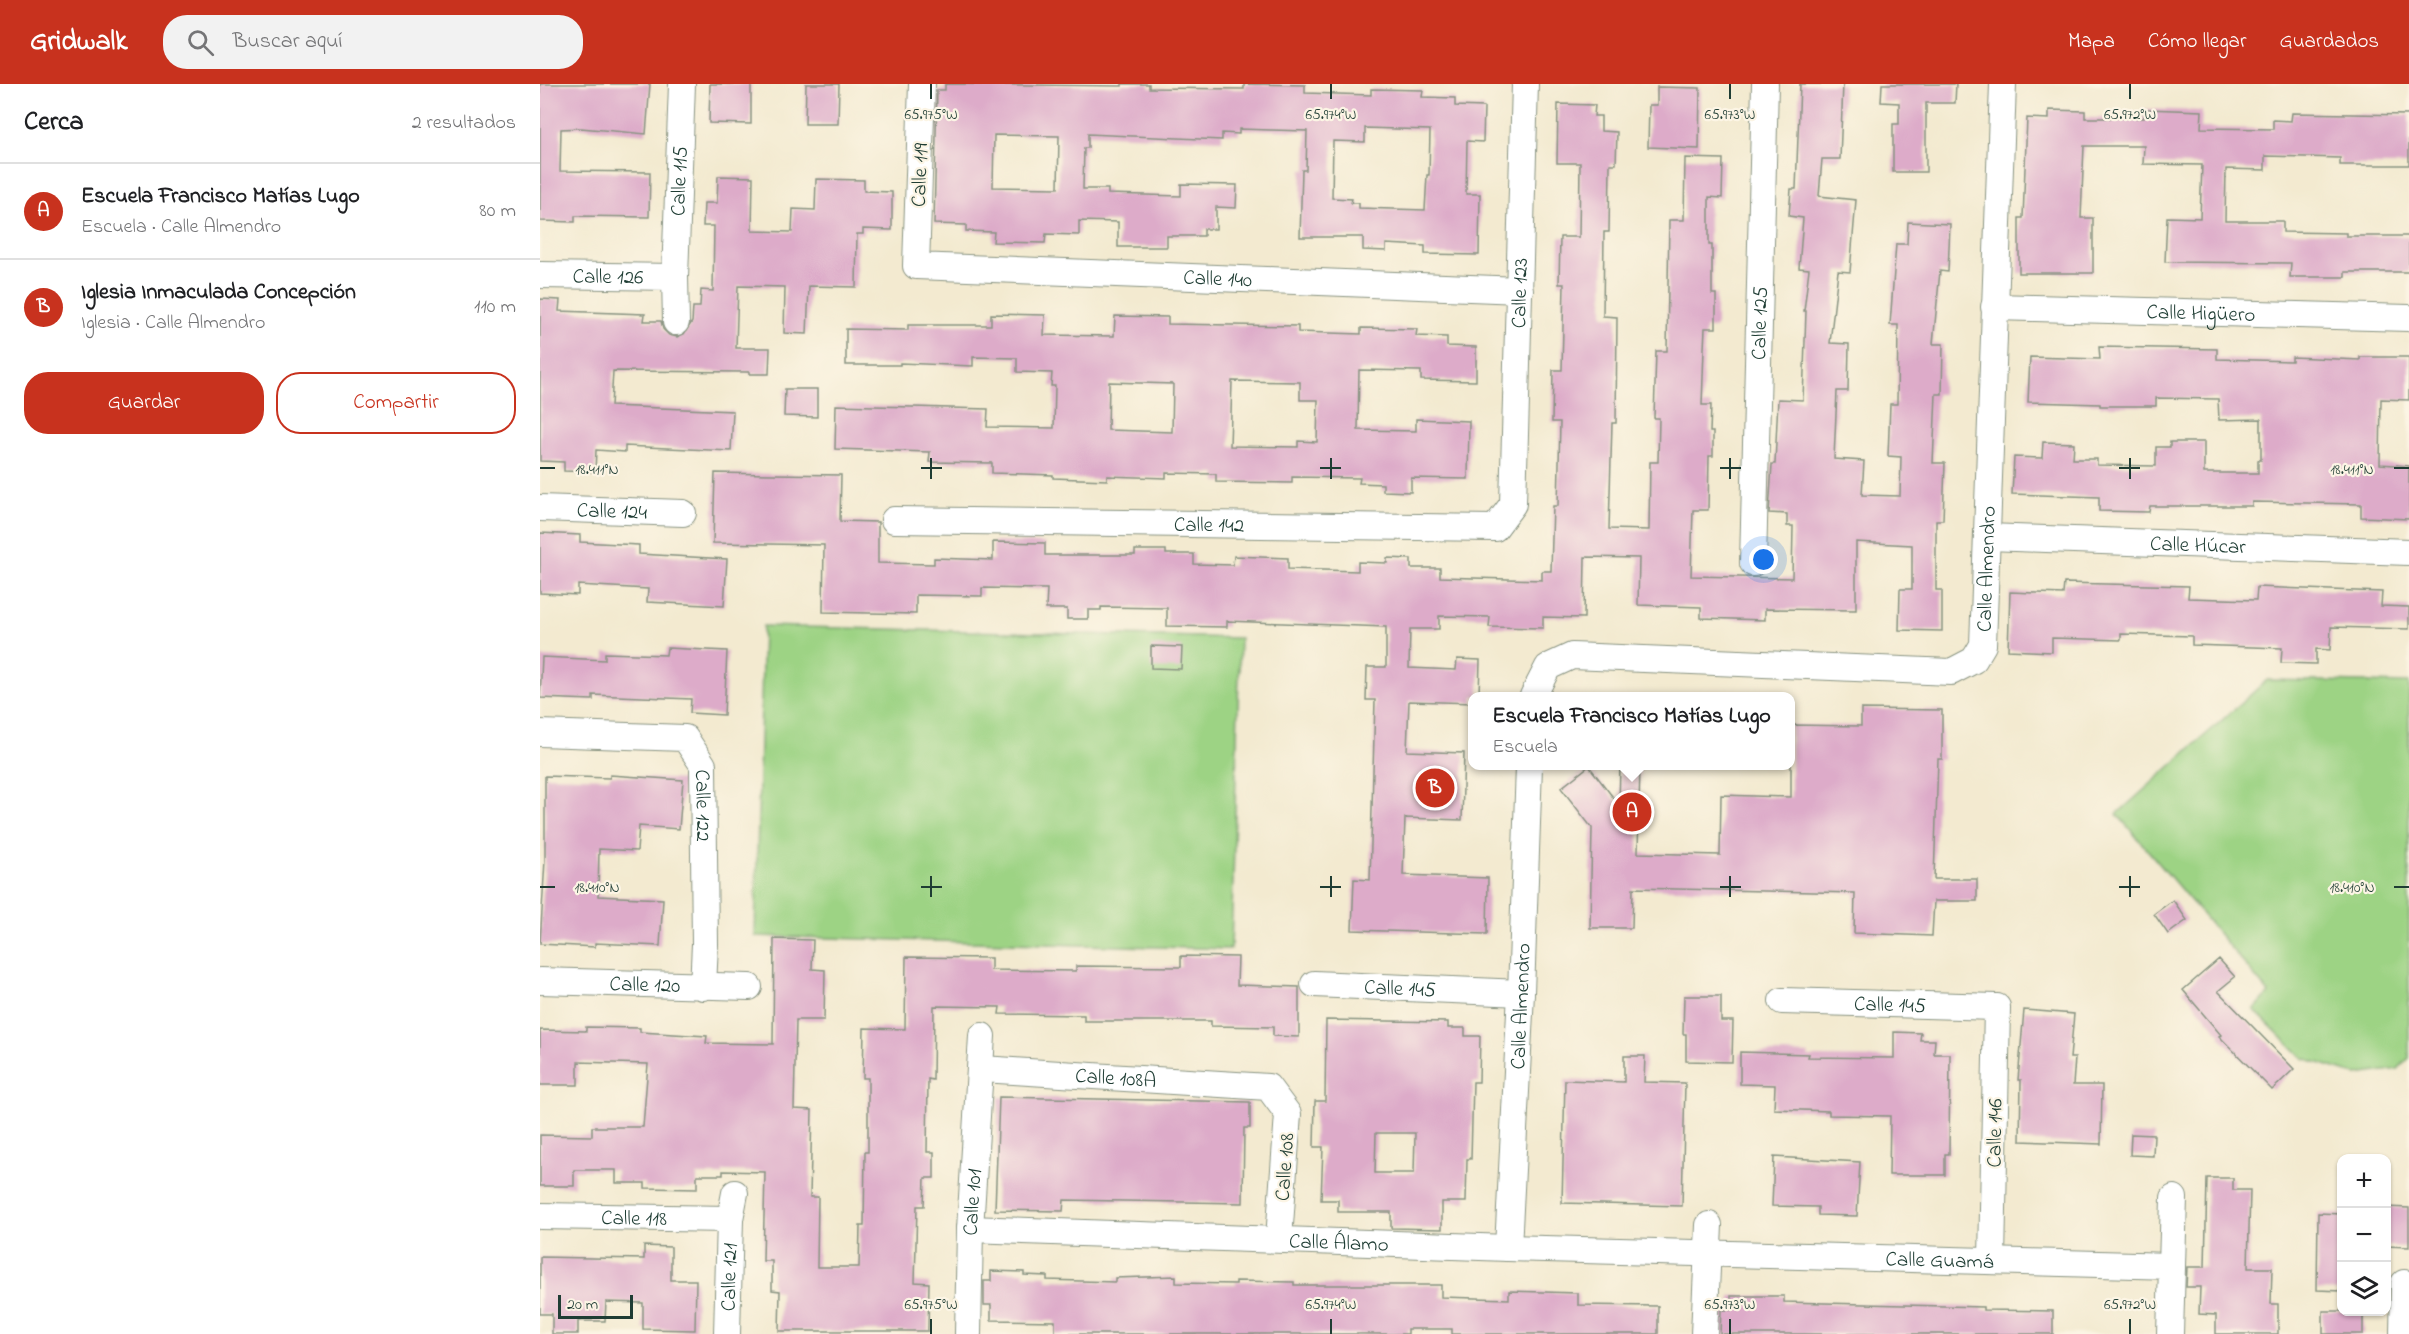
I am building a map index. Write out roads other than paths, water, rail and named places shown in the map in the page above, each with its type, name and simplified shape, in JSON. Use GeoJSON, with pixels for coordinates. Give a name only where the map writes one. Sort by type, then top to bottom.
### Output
{"type":"FeatureCollection","features":[{"type":"Feature","properties":{"kind":"street","name":"Calle 115"},"geometry":{"type":"LineString","coordinates":[[676,322],[675,277],[682,84]]}},
{"type":"Feature","properties":{"kind":"street","name":"Calle 119"},"geometry":{"type":"LineString","coordinates":[[916,266],[922,84]]}},
{"type":"Feature","properties":{"kind":"street","name":"Calle 123"},"geometry":{"type":"LineString","coordinates":[[1513,504],[1525,84]]}},
{"type":"Feature","properties":{"kind":"street","name":"Calle 125"},"geometry":{"type":"LineString","coordinates":[[1753,563],[1765,84]]}},
{"type":"Feature","properties":{"kind":"street","name":"Calle Almendro"},"geometry":{"type":"LineString","coordinates":[[1535,692],[1548,667],[1572,656],[1951,672],[1974,660],[1983,645],[2003,84]]}},
{"type":"Feature","properties":{"kind":"street","name":"Calle 140"},"geometry":{"type":"LineString","coordinates":[[916,266],[1520,290]]}},
{"type":"Feature","properties":{"kind":"street","name":"Calle 126"},"geometry":{"type":"LineString","coordinates":[[540,275],[675,277]]}},
{"type":"Feature","properties":{"kind":"street","name":"Calle Higüero"},"geometry":{"type":"LineString","coordinates":[[1994,307],[2409,318]]}},
{"type":"Feature","properties":{"kind":"street","name":"Calle 142"},"geometry":{"type":"LineString","coordinates":[[894,520],[1495,528],[1513,504]]}},
{"type":"Feature","properties":{"kind":"street","name":"Calle 124"},"geometry":{"type":"LineString","coordinates":[[540,508],[683,513]]}},
{"type":"Feature","properties":{"kind":"street","name":"Calle Húcar"},"geometry":{"type":"LineString","coordinates":[[1988,537],[2409,552]]}},
{"type":"Feature","properties":{"kind":"street","name":"Calle 122"},"geometry":{"type":"LineString","coordinates":[[540,733],[685,738],[703,765],[705,944],[703,987]]}},
{"type":"Feature","properties":{"kind":"street","name":"Calle Almendro"},"geometry":{"type":"LineString","coordinates":[[1508,1248],[1521,993],[1529,770]]}},
{"type":"Feature","properties":{"kind":"street","name":"Calle 120"},"geometry":{"type":"LineString","coordinates":[[540,981],[749,987]]}},
{"type":"Feature","properties":{"kind":"street","name":"Calle 145"},"geometry":{"type":"LineString","coordinates":[[1314,984],[1521,993]]}},
{"type":"Feature","properties":{"kind":"street","name":"Calle 145"},"geometry":{"type":"LineString","coordinates":[[1782,1001],[1997,1007]]}},
{"type":"Feature","properties":{"kind":"street","name":"Calle 146"},"geometry":{"type":"LineString","coordinates":[[1992,1260],[1997,1007]]}},
{"type":"Feature","properties":{"kind":"street"},"geometry":{"type":"LineString","coordinates":[[981,1069],[982,1036]]}},
{"type":"Feature","properties":{"kind":"street","name":"Calle 108A"},"geometry":{"type":"LineString","coordinates":[[981,1069],[1268,1087],[1276,1098]]}},
{"type":"Feature","properties":{"kind":"street","name":"Calle 101"},"geometry":{"type":"LineString","coordinates":[[968,1334],[970,1229],[981,1069]]}},
{"type":"Feature","properties":{"kind":"street","name":"Calle 108"},"geometry":{"type":"LineString","coordinates":[[1276,1098],[1288,1114],[1279,1239]]}},
{"type":"Feature","properties":{"kind":"street","name":"Calle 121"},"geometry":{"type":"LineString","coordinates":[[727,1334],[730,1219],[735,1193]]}},
{"type":"Feature","properties":{"kind":"street"},"geometry":{"type":"LineString","coordinates":[[2170,1334],[2174,1198]]}},
{"type":"Feature","properties":{"kind":"street","name":"Calle 118"},"geometry":{"type":"LineString","coordinates":[[540,1216],[730,1219]]}},
{"type":"Feature","properties":{"kind":"street"},"geometry":{"type":"LineString","coordinates":[[1704,1334],[1710,1225]]}},
{"type":"Feature","properties":{"kind":"street","name":"Calle Álamo"},"geometry":{"type":"LineString","coordinates":[[970,1229],[1708,1253]]}},
{"type":"Feature","properties":{"kind":"street","name":"Calle Guamá"},"geometry":{"type":"LineString","coordinates":[[1708,1253],[2172,1266]]}},
{"type":"Feature","properties":{"kind":"street"},"geometry":{"type":"LineString","coordinates":[[2400,1283],[2403,1334]]}},
{"type":"Feature","properties":{"kind":"place","name":"Iglesia Inmaculada Concepción"},"geometry":{"type":"Point","coordinates":[1435,788]}},
{"type":"Feature","properties":{"kind":"place","name":"Escuela Francisco Matías Lugo"},"geometry":{"type":"Point","coordinates":[1632,812]}}]}
